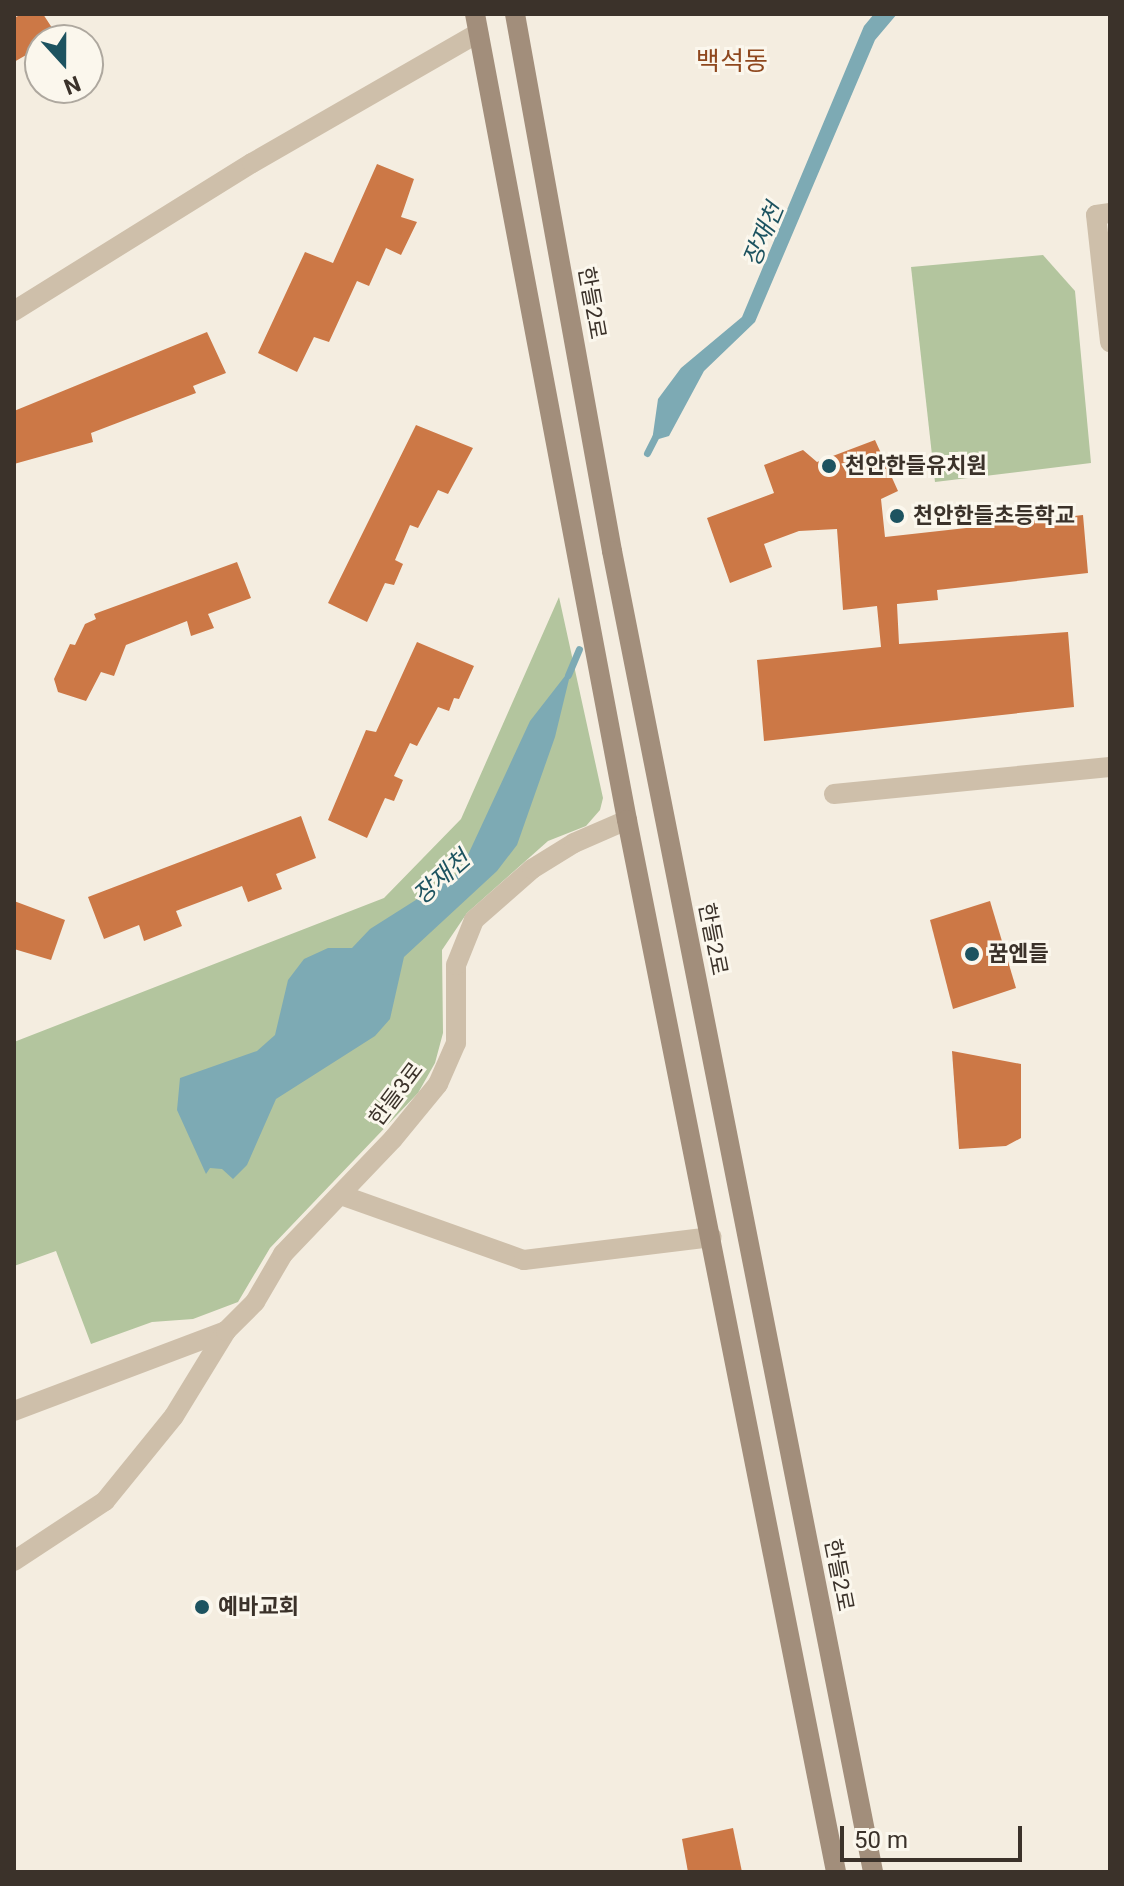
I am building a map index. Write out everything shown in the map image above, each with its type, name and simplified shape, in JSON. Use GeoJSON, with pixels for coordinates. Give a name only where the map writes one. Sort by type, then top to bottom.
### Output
{"type":"FeatureCollection","features":[{"type":"Feature","properties":{"kind":"street","name":"한들2로"},"geometry":{"type":"LineString","coordinates":[[515,14],[612,551],[873,1872]]}},
{"type":"Feature","properties":{"kind":"street"},"geometry":{"type":"LineString","coordinates":[[14,311],[476,23],[627,820],[836,1872]]}},
{"type":"Feature","properties":{"kind":"street"},"geometry":{"type":"LineString","coordinates":[[1110,213],[1096,215],[1110,342]]}},
{"type":"Feature","properties":{"kind":"street"},"geometry":{"type":"LineString","coordinates":[[834,794],[1110,767]]}},
{"type":"Feature","properties":{"kind":"street","name":"한들3로"},"geometry":{"type":"LineString","coordinates":[[14,1561],[105,1501],[174,1416],[226,1331],[255,1302],[283,1254],[341,1195],[438,1084],[456,1043],[456,965],[474,920],[532,869],[574,843],[627,820]]}},
{"type":"Feature","properties":{"kind":"street"},"geometry":{"type":"LineString","coordinates":[[341,1195],[524,1260],[712,1237]]}},
{"type":"Feature","properties":{"kind":"street","name":"한들3로"},"geometry":{"type":"LineString","coordinates":[[14,1411],[226,1331]]}},
{"type":"Feature","properties":{"kind":"green space"},"geometry":{"type":"Polygon","coordinates":[[[1043,255],[1075,291],[1091,463],[935,482],[911,267],[1043,255]]]}},
{"type":"Feature","properties":{"kind":"green space"},"geometry":{"type":"Polygon","coordinates":[[[559,597],[603,798],[600,810],[586,826],[548,841],[467,913],[442,950],[443,1033],[435,1063],[418,1093],[270,1248],[238,1302],[193,1319],[152,1322],[91,1344],[56,1251],[14,1266],[14,1042],[384,898],[461,819],[559,597]]]}},
{"type":"Feature","properties":{"kind":"water"},"geometry":{"type":"Polygon","coordinates":[[[874,14],[897,14],[875,40],[755,322],[704,371],[669,436],[652,441],[658,399],[681,368],[742,317],[864,26],[874,14]]]}},
{"type":"Feature","properties":{"kind":"water"},"geometry":{"type":"Polygon","coordinates":[[[572,667],[555,737],[517,845],[497,871],[404,957],[390,1019],[375,1036],[276,1099],[247,1165],[233,1179],[222,1169],[210,1168],[206,1174],[177,1110],[180,1078],[257,1051],[275,1035],[288,980],[304,959],[328,948],[352,948],[370,929],[460,872],[530,721],[572,667]]]}},
{"type":"Feature","properties":{"kind":"building"},"geometry":{"type":"Polygon","coordinates":[[[22,14],[43,14],[50,24],[24,24],[24,56],[14,62],[14,18],[22,14]]]}},
{"type":"Feature","properties":{"kind":"building"},"geometry":{"type":"Polygon","coordinates":[[[377,164],[414,179],[401,217],[417,222],[401,255],[386,248],[369,286],[357,281],[329,342],[314,337],[297,372],[258,353],[305,252],[333,263],[377,164]]]}},
{"type":"Feature","properties":{"kind":"building"},"geometry":{"type":"Polygon","coordinates":[[[207,332],[226,373],[193,386],[196,393],[91,433],[93,442],[14,464],[14,411],[207,332]]]}},
{"type":"Feature","properties":{"kind":"building"},"geometry":{"type":"Polygon","coordinates":[[[416,425],[473,448],[448,494],[438,490],[418,528],[410,525],[395,560],[403,564],[394,585],[385,583],[367,622],[328,603],[416,425]]]}},
{"type":"Feature","properties":{"kind":"building"},"geometry":{"type":"Polygon","coordinates":[[[875,440],[898,491],[881,499],[885,537],[1083,515],[1088,573],[937,590],[938,600],[897,604],[899,644],[1068,632],[1074,707],[764,741],[757,660],[881,647],[877,606],[843,610],[837,529],[799,531],[764,544],[772,567],[730,583],[707,518],[774,493],[764,465],[803,450],[817,462],[875,440]]]}},
{"type":"Feature","properties":{"kind":"building"},"geometry":{"type":"Polygon","coordinates":[[[237,562],[251,598],[208,614],[214,628],[191,636],[187,621],[126,645],[114,676],[101,672],[86,701],[58,692],[54,679],[70,644],[75,645],[85,624],[96,619],[94,614],[237,562]]]}},
{"type":"Feature","properties":{"kind":"building"},"geometry":{"type":"Polygon","coordinates":[[[417,642],[474,666],[459,699],[454,698],[449,711],[438,707],[417,746],[410,743],[394,776],[403,780],[394,801],[385,798],[367,838],[328,820],[366,730],[376,732],[417,642]]]}},
{"type":"Feature","properties":{"kind":"building"},"geometry":{"type":"Polygon","coordinates":[[[301,816],[316,858],[276,874],[282,889],[248,902],[242,886],[176,911],[182,926],[144,941],[139,925],[104,939],[88,897],[301,816]]]}},
{"type":"Feature","properties":{"kind":"building"},"geometry":{"type":"Polygon","coordinates":[[[14,901],[65,920],[51,960],[14,949],[14,901]]]}},
{"type":"Feature","properties":{"kind":"building","name":"꿈엔들"},"geometry":{"type":"Polygon","coordinates":[[[990,901],[1016,988],[953,1009],[930,920],[990,901]]]}},
{"type":"Feature","properties":{"kind":"building"},"geometry":{"type":"Polygon","coordinates":[[[952,1051],[1021,1064],[1021,1138],[1006,1146],[959,1149],[952,1051]]]}},
{"type":"Feature","properties":{"kind":"building"},"geometry":{"type":"Polygon","coordinates":[[[733,1828],[742,1872],[688,1872],[682,1839],[733,1828]]]}},
{"type":"Feature","properties":{"kind":"waterway","name":"장재천"},"geometry":{"type":"LineString","coordinates":[[647,453],[657,433]]}},
{"type":"Feature","properties":{"kind":"waterway","name":"장재천"},"geometry":{"type":"LineString","coordinates":[[568,675],[579,649]]}},
{"type":"Feature","properties":{"kind":"place","name":"천안한들유치원"},"geometry":{"type":"Point","coordinates":[829,466]}},
{"type":"Feature","properties":{"kind":"place","name":"천안한들초등학교"},"geometry":{"type":"Point","coordinates":[897,516]}},
{"type":"Feature","properties":{"kind":"place","name":"꿈엔들"},"geometry":{"type":"Point","coordinates":[972,954]}},
{"type":"Feature","properties":{"kind":"place","name":"예바교회"},"geometry":{"type":"Point","coordinates":[202,1607]}},
{"type":"Feature","properties":{"kind":"district","name":"백석동"},"geometry":{"type":"Point","coordinates":[732,62]}}]}
